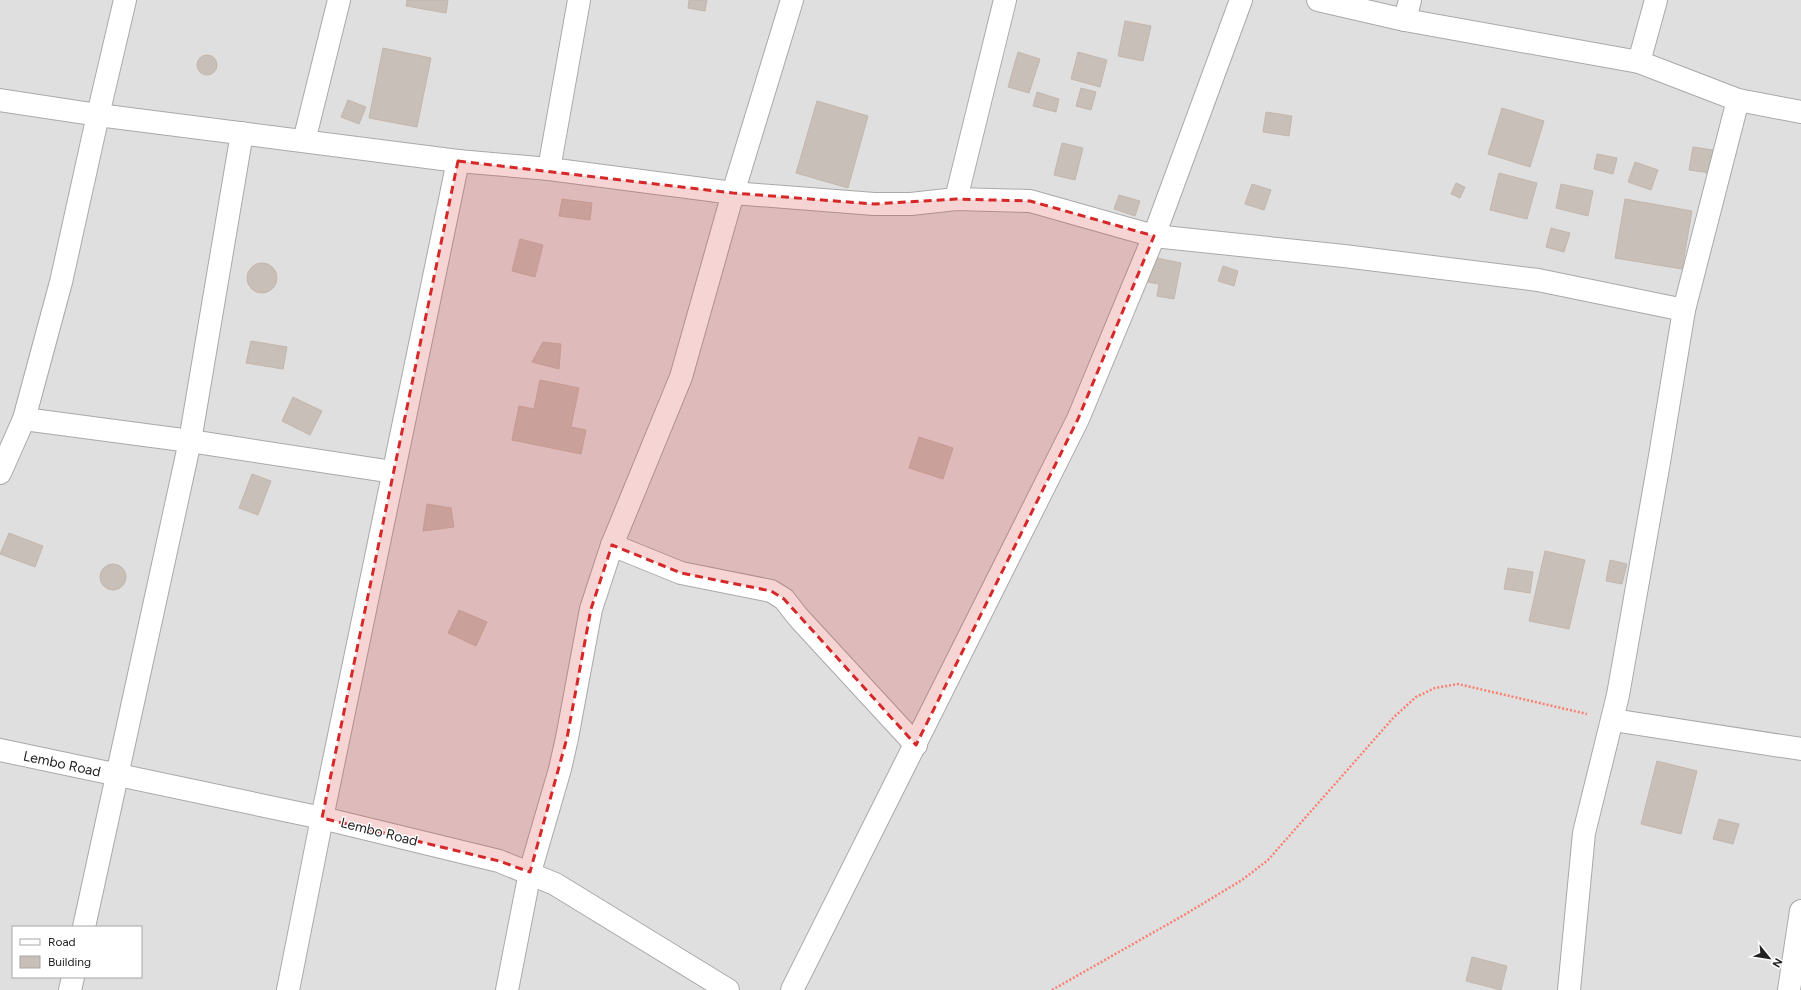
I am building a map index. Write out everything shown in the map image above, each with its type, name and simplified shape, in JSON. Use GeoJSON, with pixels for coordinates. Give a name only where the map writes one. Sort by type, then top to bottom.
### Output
{"type":"FeatureCollection","features":[{"type":"Feature","properties":{"kind":"street"},"geometry":{"type":"LineString","coordinates":[[0,473],[24,419],[61,282],[125,0]]}},
{"type":"Feature","properties":{"kind":"street"},"geometry":{"type":"LineString","coordinates":[[304,141],[339,0]]}},
{"type":"Feature","properties":{"kind":"street"},"geometry":{"type":"LineString","coordinates":[[549,169],[579,0]]}},
{"type":"Feature","properties":{"kind":"street"},"geometry":{"type":"LineString","coordinates":[[507,990],[530,872],[560,769],[567,738],[590,609],[612,545],[681,377],[733,193],[792,0]]}},
{"type":"Feature","properties":{"kind":"street"},"geometry":{"type":"LineString","coordinates":[[956,199],[1005,0]]}},
{"type":"Feature","properties":{"kind":"street"},"geometry":{"type":"LineString","coordinates":[[792,990],[1078,419],[1154,236],[1241,0]]}},
{"type":"Feature","properties":{"kind":"street"},"geometry":{"type":"LineString","coordinates":[[1318,0],[1408,10],[1639,62],[1738,100],[1801,112]]}},
{"type":"Feature","properties":{"kind":"street"},"geometry":{"type":"LineString","coordinates":[[1639,62],[1656,0]]}},
{"type":"Feature","properties":{"kind":"street"},"geometry":{"type":"LineString","coordinates":[[0,100],[98,115],[458,161],[549,169],[733,193],[874,204],[911,204],[956,199],[1030,201],[1154,236],[1344,256],[1538,280],[1684,310]]}},
{"type":"Feature","properties":{"kind":"street"},"geometry":{"type":"LineString","coordinates":[[1569,990],[1584,833],[1613,720],[1659,462],[1684,310],[1738,100]]}},
{"type":"Feature","properties":{"kind":"street"},"geometry":{"type":"LineString","coordinates":[[84,926],[190,441],[242,133]]}},
{"type":"Feature","properties":{"kind":"street"},"geometry":{"type":"LineString","coordinates":[[288,990],[322,818],[458,161]]}},
{"type":"Feature","properties":{"kind":"street"},"geometry":{"type":"LineString","coordinates":[[24,419],[190,441],[393,472]]}},
{"type":"Feature","properties":{"kind":"street"},"geometry":{"type":"LineString","coordinates":[[612,545],[682,573],[771,591],[784,599],[798,617],[916,745]]}},
{"type":"Feature","properties":{"kind":"street"},"geometry":{"type":"LineString","coordinates":[[1613,720],[1801,749]]}},
{"type":"Feature","properties":{"kind":"street","name":"Lembo Road"},"geometry":{"type":"LineString","coordinates":[[0,750],[322,818],[500,861],[530,872],[555,884],[728,990]]}},
{"type":"Feature","properties":{"kind":"street"},"geometry":{"type":"LineString","coordinates":[[1789,990],[1801,911]]}},
{"type":"Feature","properties":{"kind":"street"},"geometry":{"type":"LineString","coordinates":[[70,990],[73,978]]}},
{"type":"Feature","properties":{"kind":"path"},"geometry":{"type":"LineString","coordinates":[[1052,990],[1210,900],[1242,880],[1268,860],[1394,717],[1416,698],[1435,688],[1458,684],[1613,720]]}},
{"type":"Feature","properties":{"kind":"highlighted area"},"geometry":{"type":"Polygon","coordinates":[[[458,161],[733,193],[874,204],[956,199],[1030,201],[1154,236],[1078,419],[916,745],[784,599],[771,591],[681,573],[612,545],[591,609],[567,738],[530,872],[499,861],[322,818],[458,161]]]}},
{"type":"Feature","properties":{"kind":"shaded area"},"geometry":{"type":"Polygon","coordinates":[[[0,0],[1801,0],[1801,990],[0,990],[0,0]]]}},
{"type":"Feature","properties":{"kind":"building"},"geometry":{"type":"Polygon","coordinates":[[[407,0],[448,0],[446,13],[406,6],[407,0]]]}},
{"type":"Feature","properties":{"kind":"building"},"geometry":{"type":"Polygon","coordinates":[[[689,0],[707,0],[705,11],[688,8],[689,0]]]}},
{"type":"Feature","properties":{"kind":"building"},"geometry":{"type":"Polygon","coordinates":[[[1125,21],[1151,26],[1143,61],[1118,56],[1125,21]]]}},
{"type":"Feature","properties":{"kind":"building"},"geometry":{"type":"Polygon","coordinates":[[[383,48],[431,58],[417,127],[369,118],[383,48]]]}},
{"type":"Feature","properties":{"kind":"building"},"geometry":{"type":"Polygon","coordinates":[[[1018,52],[1040,59],[1029,93],[1008,87],[1018,52]]]}},
{"type":"Feature","properties":{"kind":"building"},"geometry":{"type":"Polygon","coordinates":[[[1078,52],[1107,60],[1100,87],[1071,79],[1078,52]]]}},
{"type":"Feature","properties":{"kind":"building"},"geometry":{"type":"Polygon","coordinates":[[[207,55],[214,58],[217,65],[214,72],[207,75],[200,72],[197,65],[200,58],[207,55]]]}},
{"type":"Feature","properties":{"kind":"building"},"geometry":{"type":"Polygon","coordinates":[[[1081,88],[1096,92],[1091,110],[1076,106],[1081,88]]]}},
{"type":"Feature","properties":{"kind":"building"},"geometry":{"type":"Polygon","coordinates":[[[1037,92],[1059,99],[1056,112],[1033,106],[1037,92]]]}},
{"type":"Feature","properties":{"kind":"building"},"geometry":{"type":"Polygon","coordinates":[[[348,100],[366,107],[359,124],[341,117],[348,100]]]}},
{"type":"Feature","properties":{"kind":"building"},"geometry":{"type":"Polygon","coordinates":[[[817,101],[868,116],[848,188],[796,173],[817,101]]]}},
{"type":"Feature","properties":{"kind":"building"},"geometry":{"type":"Polygon","coordinates":[[[1502,108],[1544,121],[1530,167],[1488,154],[1502,108]]]}},
{"type":"Feature","properties":{"kind":"building"},"geometry":{"type":"Polygon","coordinates":[[[1266,112],[1292,116],[1289,136],[1263,132],[1266,112]]]}},
{"type":"Feature","properties":{"kind":"building"},"geometry":{"type":"Polygon","coordinates":[[[1062,143],[1083,148],[1075,180],[1054,175],[1062,143]]]}},
{"type":"Feature","properties":{"kind":"building"},"geometry":{"type":"Polygon","coordinates":[[[1693,147],[1713,150],[1710,173],[1689,170],[1693,147]]]}},
{"type":"Feature","properties":{"kind":"building"},"geometry":{"type":"Polygon","coordinates":[[[1597,154],[1617,158],[1613,174],[1594,169],[1597,154]]]}},
{"type":"Feature","properties":{"kind":"building"},"geometry":{"type":"Polygon","coordinates":[[[1635,162],[1658,170],[1651,190],[1628,182],[1635,162]]]}},
{"type":"Feature","properties":{"kind":"building"},"geometry":{"type":"Polygon","coordinates":[[[1499,173],[1537,183],[1527,219],[1490,210],[1499,173]]]}},
{"type":"Feature","properties":{"kind":"building"},"geometry":{"type":"Polygon","coordinates":[[[1456,183],[1465,187],[1460,198],[1451,194],[1456,183]]]}},
{"type":"Feature","properties":{"kind":"building"},"geometry":{"type":"Polygon","coordinates":[[[1252,184],[1271,190],[1264,210],[1245,204],[1252,184]]]}},
{"type":"Feature","properties":{"kind":"building"},"geometry":{"type":"Polygon","coordinates":[[[1561,184],[1593,191],[1588,216],[1556,208],[1561,184]]]}},
{"type":"Feature","properties":{"kind":"building"},"geometry":{"type":"Polygon","coordinates":[[[1119,195],[1140,201],[1135,216],[1114,209],[1119,195]]]}},
{"type":"Feature","properties":{"kind":"building"},"geometry":{"type":"Polygon","coordinates":[[[562,199],[592,203],[590,220],[559,216],[562,199]]]}},
{"type":"Feature","properties":{"kind":"building"},"geometry":{"type":"Polygon","coordinates":[[[1625,199],[1692,211],[1682,269],[1615,258],[1625,199]]]}},
{"type":"Feature","properties":{"kind":"building"},"geometry":{"type":"Polygon","coordinates":[[[1551,228],[1570,233],[1564,252],[1546,247],[1551,228]]]}},
{"type":"Feature","properties":{"kind":"building"},"geometry":{"type":"Polygon","coordinates":[[[520,239],[543,245],[535,277],[512,271],[520,239]]]}},
{"type":"Feature","properties":{"kind":"building"},"geometry":{"type":"Polygon","coordinates":[[[1152,257],[1181,263],[1174,299],[1157,296],[1159,284],[1147,282],[1152,257]]]}},
{"type":"Feature","properties":{"kind":"building"},"geometry":{"type":"Polygon","coordinates":[[[262,263],[268,264],[276,272],[276,284],[268,292],[262,293],[256,292],[248,284],[247,278],[248,272],[256,264],[262,263]]]}},
{"type":"Feature","properties":{"kind":"building"},"geometry":{"type":"Polygon","coordinates":[[[1223,266],[1238,271],[1234,286],[1218,281],[1223,266]]]}},
{"type":"Feature","properties":{"kind":"building"},"geometry":{"type":"Polygon","coordinates":[[[251,341],[287,347],[283,369],[246,363],[251,341]]]}},
{"type":"Feature","properties":{"kind":"building"},"geometry":{"type":"Polygon","coordinates":[[[543,342],[561,344],[559,369],[532,362],[543,342]]]}},
{"type":"Feature","properties":{"kind":"building"},"geometry":{"type":"Polygon","coordinates":[[[540,380],[579,388],[571,427],[586,430],[581,454],[512,440],[519,406],[534,409],[540,380]]]}},
{"type":"Feature","properties":{"kind":"building"},"geometry":{"type":"Polygon","coordinates":[[[293,397],[322,411],[310,435],[282,421],[293,397]]]}},
{"type":"Feature","properties":{"kind":"building"},"geometry":{"type":"Polygon","coordinates":[[[919,437],[953,448],[943,479],[909,468],[919,437]]]}},
{"type":"Feature","properties":{"kind":"building"},"geometry":{"type":"Polygon","coordinates":[[[252,474],[271,481],[258,515],[239,508],[252,474]]]}},
{"type":"Feature","properties":{"kind":"building"},"geometry":{"type":"Polygon","coordinates":[[[427,504],[451,508],[454,527],[423,531],[427,504]]]}},
{"type":"Feature","properties":{"kind":"building"},"geometry":{"type":"Polygon","coordinates":[[[9,533],[43,546],[35,567],[0,554],[9,533]]]}},
{"type":"Feature","properties":{"kind":"building"},"geometry":{"type":"Polygon","coordinates":[[[1545,551],[1585,560],[1569,629],[1529,621],[1545,551]]]}},
{"type":"Feature","properties":{"kind":"building"},"geometry":{"type":"Polygon","coordinates":[[[1610,560],[1627,564],[1622,584],[1606,581],[1610,560]]]}},
{"type":"Feature","properties":{"kind":"building"},"geometry":{"type":"Polygon","coordinates":[[[113,564],[122,568],[126,577],[122,586],[113,590],[104,586],[100,577],[104,568],[113,564]]]}},
{"type":"Feature","properties":{"kind":"building"},"geometry":{"type":"Polygon","coordinates":[[[1508,568],[1533,572],[1530,593],[1504,589],[1508,568]]]}},
{"type":"Feature","properties":{"kind":"building"},"geometry":{"type":"Polygon","coordinates":[[[459,610],[487,622],[476,646],[448,633],[459,610]]]}},
{"type":"Feature","properties":{"kind":"building"},"geometry":{"type":"Polygon","coordinates":[[[1657,761],[1697,771],[1681,834],[1641,824],[1657,761]]]}},
{"type":"Feature","properties":{"kind":"building"},"geometry":{"type":"Polygon","coordinates":[[[1719,819],[1739,824],[1733,844],[1713,839],[1719,819]]]}},
{"type":"Feature","properties":{"kind":"building"},"geometry":{"type":"Polygon","coordinates":[[[1472,957],[1507,966],[1501,990],[1466,981],[1472,957]]]}}]}
